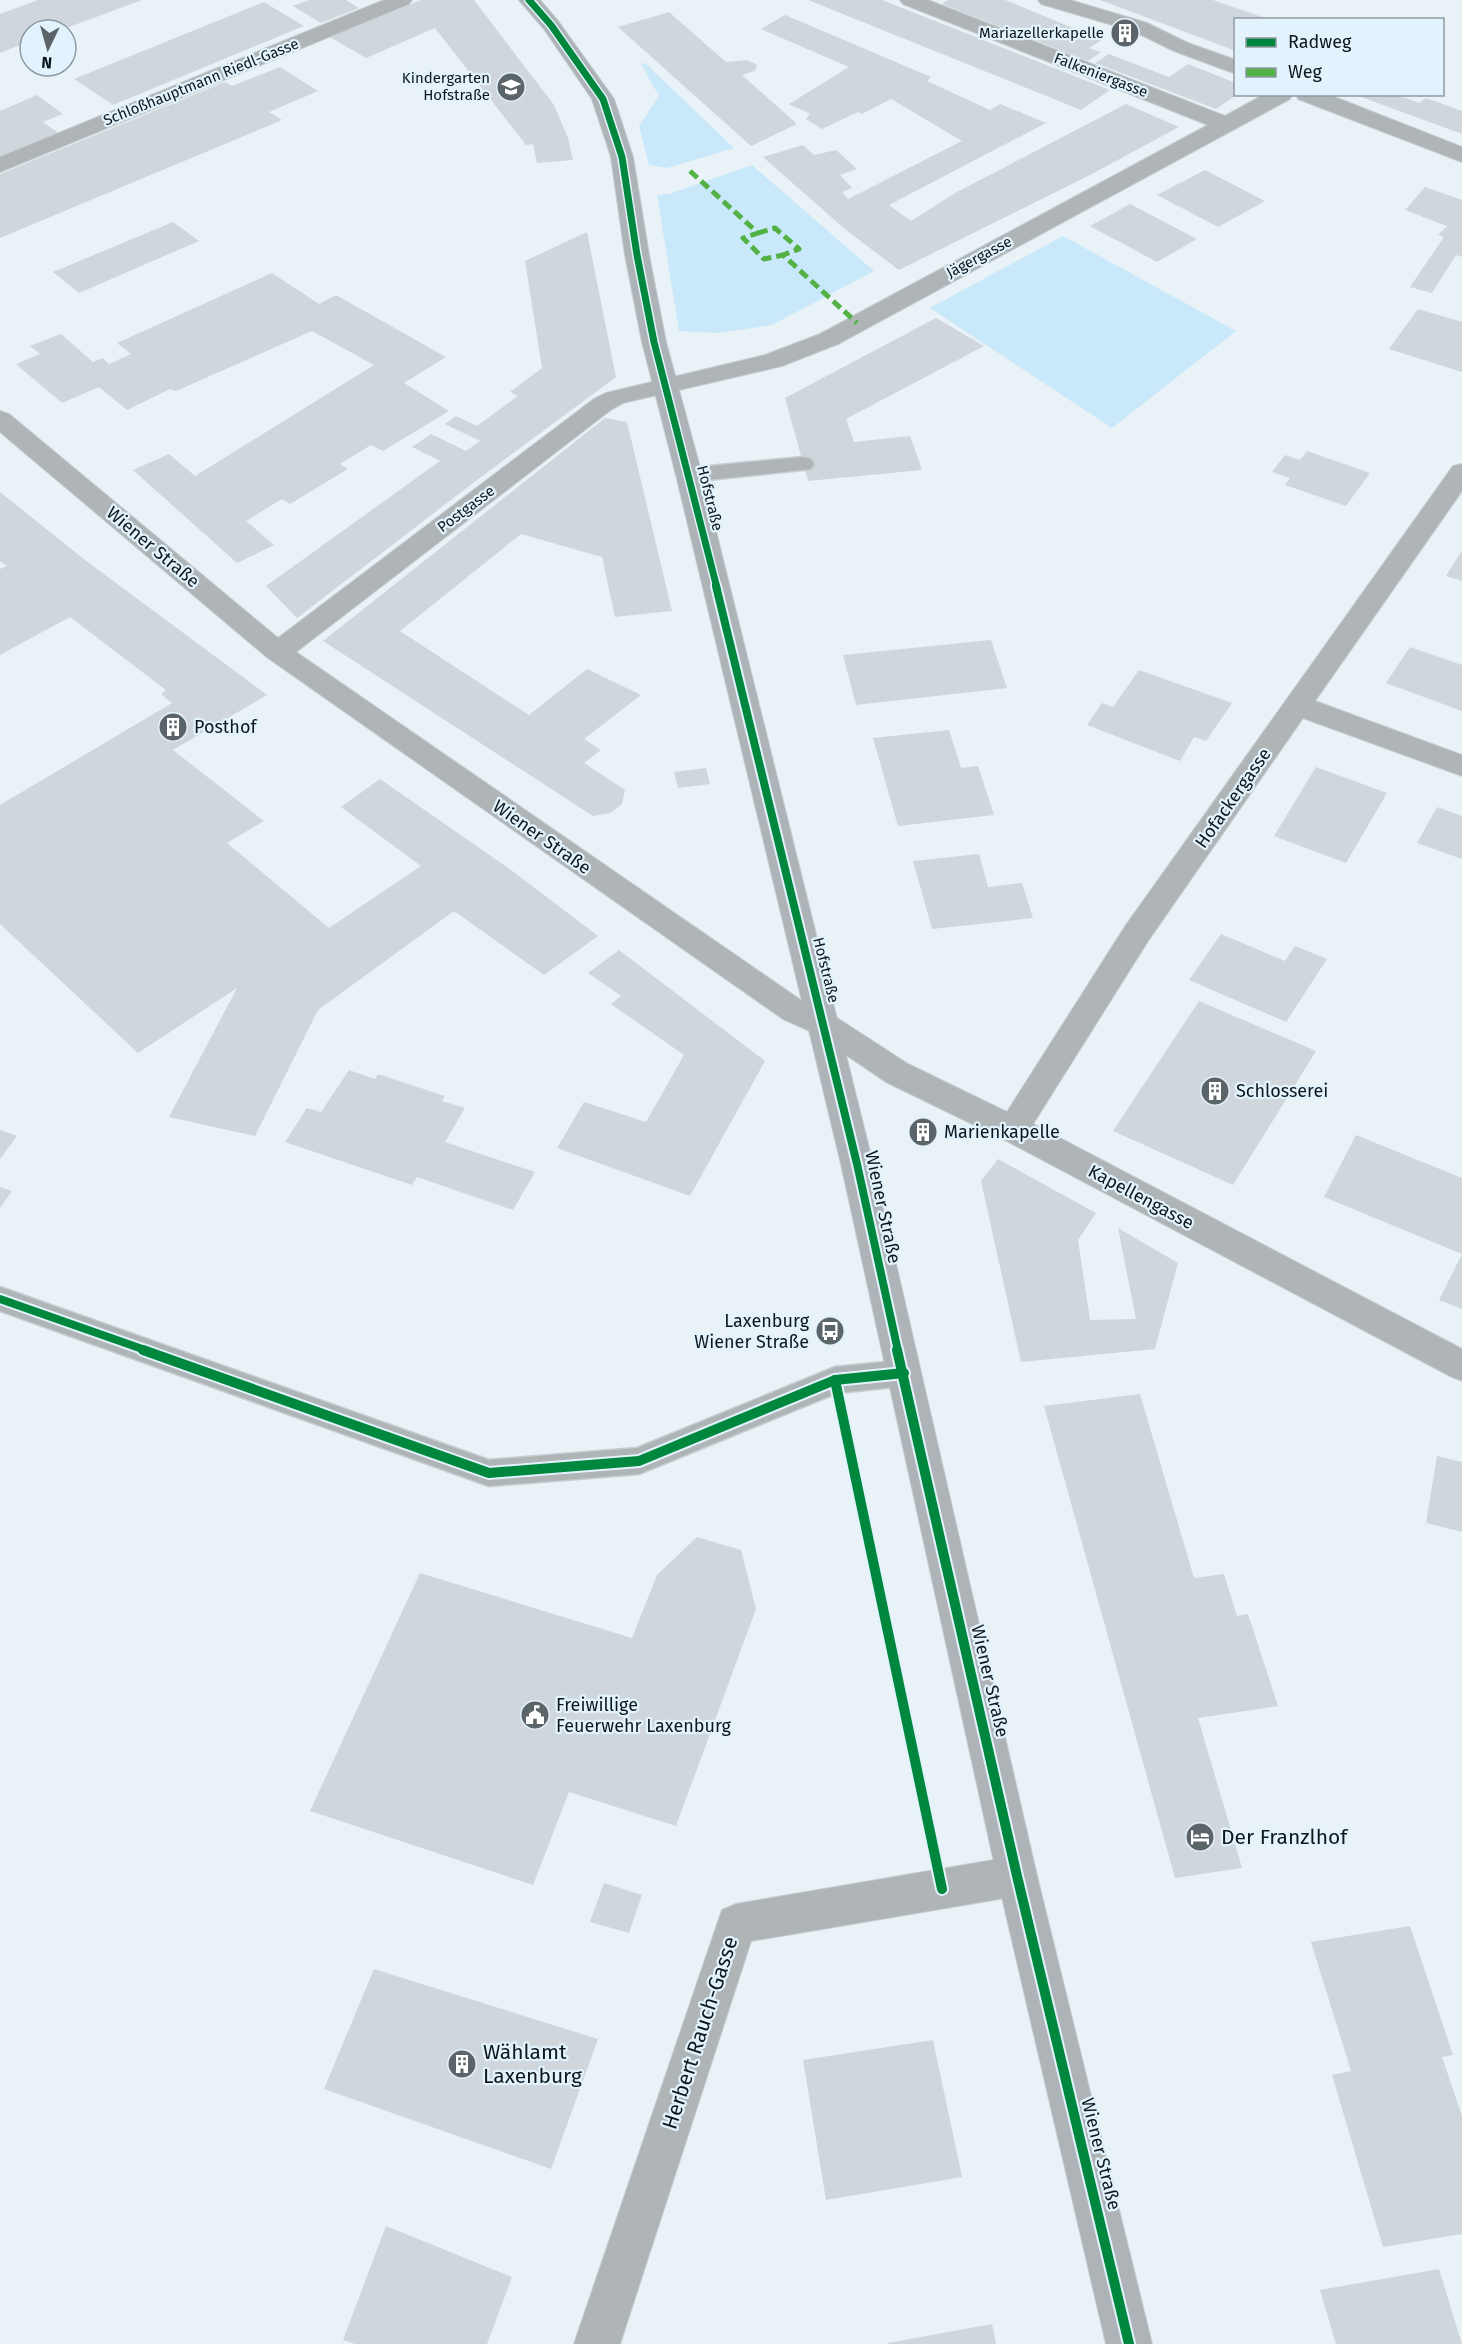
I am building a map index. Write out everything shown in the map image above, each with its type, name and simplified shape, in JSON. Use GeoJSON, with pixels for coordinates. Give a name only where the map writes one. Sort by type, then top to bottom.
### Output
{"type":"FeatureCollection","features":[{"type":"Feature","properties":{"kind":"main road","name":"Hofstraße"},"geometry":{"type":"LineString","coordinates":[[529,0],[551,25],[603,99],[622,157],[637,255],[664,388],[689,475],[823,1024]]}},
{"type":"Feature","properties":{"kind":"main road","name":"Wiener Straße"},"geometry":{"type":"LineString","coordinates":[[823,1024],[857,1164],[1017,1876],[1129,2344]]}},
{"type":"Feature","properties":{"kind":"street","name":"Schloßhauptmann Riedl-Gasse"},"geometry":{"type":"LineString","coordinates":[[0,165],[402,0]]}},
{"type":"Feature","properties":{"kind":"street","name":"Falkeniergasse"},"geometry":{"type":"LineString","coordinates":[[910,0],[1225,124]]}},
{"type":"Feature","properties":{"kind":"street"},"geometry":{"type":"LineString","coordinates":[[1048,0],[1140,27],[1181,47],[1234,67]]}},
{"type":"Feature","properties":{"kind":"street","name":"Jägergasse"},"geometry":{"type":"LineString","coordinates":[[664,388],[716,373],[773,361],[829,339],[1278,96]]}},
{"type":"Feature","properties":{"kind":"street"},"geometry":{"type":"LineString","coordinates":[[1311,96],[1462,155]]}},
{"type":"Feature","properties":{"kind":"street","name":"Postgasse"},"geometry":{"type":"LineString","coordinates":[[278,652],[603,404],[615,398],[664,388]]}},
{"type":"Feature","properties":{"kind":"street","name":"Wiener Straße"},"geometry":{"type":"LineString","coordinates":[[0,419],[278,652],[794,1011],[823,1024]]}},
{"type":"Feature","properties":{"kind":"street","name":"Hofackergasse"},"geometry":{"type":"LineString","coordinates":[[1013,1129],[1137,933],[1462,472]]}},
{"type":"Feature","properties":{"kind":"street"},"geometry":{"type":"LineString","coordinates":[[1299,706],[1462,765]]}},
{"type":"Feature","properties":{"kind":"street","name":"Kapellengasse"},"geometry":{"type":"LineString","coordinates":[[823,1024],[897,1073],[1013,1129],[1462,1366]]}},
{"type":"Feature","properties":{"kind":"street","name":"Herbert Rauch-Gasse"},"geometry":{"type":"LineString","coordinates":[[597,2344],[736,1924],[1017,1876]]}},
{"type":"Feature","properties":{"kind":"lane"},"geometry":{"type":"LineString","coordinates":[[689,475],[803,464]]}},
{"type":"Feature","properties":{"kind":"lane"},"geometry":{"type":"LineString","coordinates":[[0,1299],[489,1473],[639,1461],[835,1380],[904,1373]]}},
{"type":"Feature","properties":{"kind":"shaded area"},"geometry":{"type":"Polygon","coordinates":[[[645,63],[734,148],[667,168],[649,165],[639,126],[659,96],[641,64],[645,63]]]}},
{"type":"Feature","properties":{"kind":"shaded area"},"geometry":{"type":"Polygon","coordinates":[[[752,165],[874,271],[772,325],[718,333],[679,331],[657,195],[669,194],[752,165]]]}},
{"type":"Feature","properties":{"kind":"shaded area"},"geometry":{"type":"Polygon","coordinates":[[[1063,236],[1236,331],[1112,428],[930,308],[1063,236]]]}},
{"type":"Feature","properties":{"kind":"building"},"geometry":{"type":"Polygon","coordinates":[[[38,0],[142,0],[78,24],[78,18],[18,18],[18,46],[0,53],[0,14],[38,0]]]}},
{"type":"Feature","properties":{"kind":"building"},"geometry":{"type":"Polygon","coordinates":[[[309,0],[346,0],[359,8],[321,23],[293,6],[309,0]]]}},
{"type":"Feature","properties":{"kind":"building"},"geometry":{"type":"Polygon","coordinates":[[[421,0],[474,0],[554,105],[568,138],[573,160],[537,163],[533,144],[526,145],[435,28],[366,58],[330,37],[421,0]]]}},
{"type":"Feature","properties":{"kind":"building"},"geometry":{"type":"Polygon","coordinates":[[[808,0],[882,0],[1110,90],[1081,110],[808,0]]]}},
{"type":"Feature","properties":{"kind":"building"},"geometry":{"type":"Polygon","coordinates":[[[948,0],[1005,0],[1102,40],[1089,48],[1101,52],[1088,61],[942,4],[948,0]]]}},
{"type":"Feature","properties":{"kind":"building"},"geometry":{"type":"Polygon","coordinates":[[[1100,0],[1213,0],[1265,18],[1234,18],[1234,50],[1100,0]]]}},
{"type":"Feature","properties":{"kind":"building"},"geometry":{"type":"Polygon","coordinates":[[[264,2],[304,26],[113,105],[74,79],[264,2]]]}},
{"type":"Feature","properties":{"kind":"building"},"geometry":{"type":"Polygon","coordinates":[[[669,12],[726,62],[747,60],[757,65],[755,71],[742,75],[797,124],[751,146],[618,27],[669,12]]]}},
{"type":"Feature","properties":{"kind":"building"},"geometry":{"type":"Polygon","coordinates":[[[785,15],[931,77],[927,81],[990,110],[1000,104],[1046,123],[889,205],[911,221],[957,192],[1126,104],[1179,127],[1090,175],[899,270],[846,230],[763,157],[803,145],[814,155],[836,150],[857,169],[840,175],[852,188],[842,192],[848,199],[962,141],[891,99],[862,114],[858,112],[822,129],[806,119],[810,114],[789,104],[849,67],[761,29],[785,15]]]}},
{"type":"Feature","properties":{"kind":"building"},"geometry":{"type":"Polygon","coordinates":[[[1109,54],[1169,77],[1188,64],[1234,82],[1235,96],[1216,109],[1095,63],[1109,54]]]}},
{"type":"Feature","properties":{"kind":"building"},"geometry":{"type":"Polygon","coordinates":[[[280,67],[318,91],[269,112],[282,120],[0,238],[0,174],[225,82],[232,86],[280,67]]]}},
{"type":"Feature","properties":{"kind":"building"},"geometry":{"type":"Polygon","coordinates":[[[37,95],[63,114],[43,122],[61,135],[0,160],[0,111],[37,95]]]}},
{"type":"Feature","properties":{"kind":"building"},"geometry":{"type":"Polygon","coordinates":[[[1359,96],[1400,96],[1419,103],[1426,98],[1462,111],[1462,134],[1359,96]]]}},
{"type":"Feature","properties":{"kind":"building"},"geometry":{"type":"Polygon","coordinates":[[[1205,170],[1265,201],[1218,227],[1157,195],[1205,170]]]}},
{"type":"Feature","properties":{"kind":"building"},"geometry":{"type":"Polygon","coordinates":[[[1425,187],[1462,200],[1462,257],[1456,255],[1432,293],[1410,287],[1444,237],[1438,235],[1447,226],[1405,210],[1425,187]]]}},
{"type":"Feature","properties":{"kind":"building"},"geometry":{"type":"Polygon","coordinates":[[[1130,204],[1197,239],[1157,262],[1090,226],[1130,204]]]}},
{"type":"Feature","properties":{"kind":"building"},"geometry":{"type":"Polygon","coordinates":[[[173,222],[199,241],[79,293],[53,272],[173,222]]]}},
{"type":"Feature","properties":{"kind":"building"},"geometry":{"type":"Polygon","coordinates":[[[587,232],[616,377],[297,618],[266,586],[440,461],[412,447],[431,434],[466,451],[480,441],[445,424],[456,416],[477,426],[518,396],[510,392],[542,368],[525,261],[587,232]]]}},
{"type":"Feature","properties":{"kind":"building"},"geometry":{"type":"Polygon","coordinates":[[[272,273],[319,304],[336,295],[446,357],[404,383],[449,411],[383,451],[371,445],[340,464],[348,469],[290,504],[282,499],[246,521],[274,545],[237,563],[133,470],[169,454],[195,476],[374,365],[312,331],[176,391],[170,389],[127,410],[99,387],[62,403],[16,364],[40,354],[30,346],[61,334],[93,362],[103,358],[109,364],[131,354],[117,343],[272,273]]]}},
{"type":"Feature","properties":{"kind":"building"},"geometry":{"type":"Polygon","coordinates":[[[1418,309],[1462,322],[1462,372],[1389,349],[1418,309]]]}},
{"type":"Feature","properties":{"kind":"building"},"geometry":{"type":"Polygon","coordinates":[[[936,318],[984,346],[846,419],[854,442],[910,436],[922,470],[808,481],[785,398],[936,318]]]}},
{"type":"Feature","properties":{"kind":"building"},"geometry":{"type":"Polygon","coordinates":[[[605,418],[627,422],[672,611],[615,617],[602,557],[521,534],[400,631],[529,715],[587,669],[641,695],[584,739],[601,750],[584,763],[625,790],[622,804],[610,813],[593,816],[323,641],[605,418]]]}},
{"type":"Feature","properties":{"kind":"building"},"geometry":{"type":"Polygon","coordinates":[[[1307,451],[1370,473],[1346,506],[1285,485],[1290,478],[1272,472],[1285,455],[1300,460],[1307,451]]]}},
{"type":"Feature","properties":{"kind":"building"},"geometry":{"type":"Polygon","coordinates":[[[0,492],[85,560],[267,695],[173,750],[264,821],[227,843],[329,928],[421,866],[341,807],[380,779],[511,870],[598,936],[544,975],[454,911],[318,1010],[255,1136],[169,1117],[237,988],[138,1053],[0,924],[0,805],[172,703],[161,694],[166,690],[70,617],[0,655],[0,569],[7,566],[0,561],[0,492]]]}},
{"type":"Feature","properties":{"kind":"building"},"geometry":{"type":"Polygon","coordinates":[[[1462,550],[1462,581],[1446,576],[1462,550]]]}},
{"type":"Feature","properties":{"kind":"building"},"geometry":{"type":"Polygon","coordinates":[[[991,640],[1007,688],[856,705],[843,655],[991,640]]]}},
{"type":"Feature","properties":{"kind":"building"},"geometry":{"type":"Polygon","coordinates":[[[1410,647],[1462,665],[1462,711],[1386,683],[1410,647]]]}},
{"type":"Feature","properties":{"kind":"building"},"geometry":{"type":"Polygon","coordinates":[[[1139,670],[1232,703],[1206,741],[1194,737],[1180,761],[1087,725],[1102,703],[1113,707],[1139,670]]]}},
{"type":"Feature","properties":{"kind":"building"},"geometry":{"type":"Polygon","coordinates":[[[949,730],[961,768],[978,766],[994,815],[898,826],[873,738],[949,730]]]}},
{"type":"Feature","properties":{"kind":"building"},"geometry":{"type":"Polygon","coordinates":[[[1316,767],[1387,793],[1346,863],[1274,836],[1316,767]]]}},
{"type":"Feature","properties":{"kind":"building"},"geometry":{"type":"Polygon","coordinates":[[[706,768],[710,784],[678,788],[674,772],[706,768]]]}},
{"type":"Feature","properties":{"kind":"building"},"geometry":{"type":"Polygon","coordinates":[[[1437,807],[1462,816],[1462,859],[1417,843],[1437,807]]]}},
{"type":"Feature","properties":{"kind":"building"},"geometry":{"type":"Polygon","coordinates":[[[979,854],[988,887],[1022,883],[1033,918],[932,929],[913,861],[979,854]]]}},
{"type":"Feature","properties":{"kind":"building"},"geometry":{"type":"Polygon","coordinates":[[[1221,934],[1285,961],[1295,946],[1327,959],[1286,1022],[1189,980],[1221,934]]]}},
{"type":"Feature","properties":{"kind":"building"},"geometry":{"type":"Polygon","coordinates":[[[619,950],[765,1061],[690,1196],[557,1148],[584,1102],[646,1122],[684,1055],[611,1004],[621,996],[588,973],[619,950]]]}},
{"type":"Feature","properties":{"kind":"building","name":"Schlosserei"},"geometry":{"type":"Polygon","coordinates":[[[1199,1001],[1316,1051],[1233,1185],[1113,1131],[1199,1001]]]}},
{"type":"Feature","properties":{"kind":"building"},"geometry":{"type":"Polygon","coordinates":[[[349,1070],[375,1079],[378,1074],[445,1096],[442,1101],[465,1108],[445,1142],[535,1172],[513,1210],[417,1177],[412,1185],[285,1142],[307,1108],[321,1112],[349,1070]]]}},
{"type":"Feature","properties":{"kind":"building","name":"Marienkapelle"},"geometry":{"type":"Polygon","coordinates":[[[921,1127],[930,1130],[925,1139],[916,1135],[921,1127]]]}},
{"type":"Feature","properties":{"kind":"building"},"geometry":{"type":"Polygon","coordinates":[[[0,1130],[17,1136],[0,1159],[0,1130]]]}},
{"type":"Feature","properties":{"kind":"building"},"geometry":{"type":"Polygon","coordinates":[[[1356,1135],[1462,1178],[1462,1254],[1324,1197],[1356,1135]]]}},
{"type":"Feature","properties":{"kind":"building"},"geometry":{"type":"Polygon","coordinates":[[[998,1159],[1096,1213],[1078,1240],[1090,1320],[1136,1319],[1118,1228],[1178,1263],[1155,1349],[1021,1362],[981,1181],[998,1159]]]}},
{"type":"Feature","properties":{"kind":"building"},"geometry":{"type":"Polygon","coordinates":[[[0,1187],[12,1191],[0,1208],[0,1187]]]}},
{"type":"Feature","properties":{"kind":"building"},"geometry":{"type":"Polygon","coordinates":[[[1462,1254],[1462,1309],[1439,1300],[1462,1254]]]}},
{"type":"Feature","properties":{"kind":"building"},"geometry":{"type":"Polygon","coordinates":[[[1140,1394],[1194,1578],[1224,1574],[1237,1616],[1248,1614],[1278,1706],[1198,1718],[1242,1868],[1175,1878],[1044,1406],[1140,1394]]]}},
{"type":"Feature","properties":{"kind":"building"},"geometry":{"type":"Polygon","coordinates":[[[1437,1456],[1462,1462],[1462,1532],[1426,1523],[1437,1456]]]}},
{"type":"Feature","properties":{"kind":"building","name":"Freiwillige Feuerwehr Laxenburg"},"geometry":{"type":"Polygon","coordinates":[[[697,1537],[741,1550],[756,1609],[676,1826],[569,1792],[533,1885],[310,1811],[420,1573],[632,1638],[657,1575],[697,1537]]]}},
{"type":"Feature","properties":{"kind":"building"},"geometry":{"type":"Polygon","coordinates":[[[604,1883],[642,1895],[629,1933],[590,1922],[604,1883]]]}},
{"type":"Feature","properties":{"kind":"building"},"geometry":{"type":"Polygon","coordinates":[[[1410,1926],[1453,2055],[1442,2057],[1462,2116],[1462,2234],[1383,2247],[1332,2075],[1351,2071],[1311,1942],[1410,1926]]]}},
{"type":"Feature","properties":{"kind":"building","name":"Wählamt Laxenburg"},"geometry":{"type":"Polygon","coordinates":[[[374,1969],[598,2039],[551,2169],[324,2089],[374,1969]]]}},
{"type":"Feature","properties":{"kind":"building"},"geometry":{"type":"Polygon","coordinates":[[[933,2040],[962,2177],[826,2200],[803,2060],[933,2040]]]}},
{"type":"Feature","properties":{"kind":"building"},"geometry":{"type":"Polygon","coordinates":[[[386,2226],[512,2277],[487,2344],[355,2344],[343,2340],[386,2226]]]}},
{"type":"Feature","properties":{"kind":"building"},"geometry":{"type":"Polygon","coordinates":[[[1439,2269],[1462,2344],[1336,2344],[1320,2290],[1439,2269]]]}},
{"type":"Feature","properties":{"kind":"building"},"geometry":{"type":"Polygon","coordinates":[[[992,2324],[996,2344],[888,2344],[888,2343],[992,2324]]]}},
{"type":"Feature","properties":{"kind":"marked path"},"geometry":{"type":"LineString","coordinates":[[690,171],[758,233],[743,238],[764,259],[783,255],[857,323]]}},
{"type":"Feature","properties":{"kind":"marked path"},"geometry":{"type":"LineString","coordinates":[[758,233],[775,228],[799,249],[783,255]]}},
{"type":"Feature","properties":{"kind":"cycle path"},"geometry":{"type":"LineString","coordinates":[[529,0],[551,25],[603,99],[622,157],[637,255],[654,342],[689,475],[857,1164],[1017,1876],[1129,2344]]}},
{"type":"Feature","properties":{"kind":"cycle path"},"geometry":{"type":"LineString","coordinates":[[0,1299],[489,1473],[639,1461],[835,1380],[904,1373]]}},
{"type":"Feature","properties":{"kind":"cycle path"},"geometry":{"type":"LineString","coordinates":[[835,1380],[942,1889]]}},
{"type":"Feature","properties":{"kind":"place","name":"Mariazellerkapelle"},"geometry":{"type":"Point","coordinates":[1125,33]}},
{"type":"Feature","properties":{"kind":"place","name":"Kindergarten Hofstraße"},"geometry":{"type":"Point","coordinates":[511,87]}},
{"type":"Feature","properties":{"kind":"place","name":"Posthof"},"geometry":{"type":"Point","coordinates":[173,727]}},
{"type":"Feature","properties":{"kind":"place","name":"Schlosserei"},"geometry":{"type":"Point","coordinates":[1215,1091]}},
{"type":"Feature","properties":{"kind":"place","name":"Marienkapelle"},"geometry":{"type":"Point","coordinates":[923,1132]}},
{"type":"Feature","properties":{"kind":"place","name":"Laxenburg Wiener Straße"},"geometry":{"type":"Point","coordinates":[830,1331]}},
{"type":"Feature","properties":{"kind":"place","name":"Freiwillige Feuerwehr Laxenburg"},"geometry":{"type":"Point","coordinates":[535,1715]}},
{"type":"Feature","properties":{"kind":"place","name":"Der Franzlhof"},"geometry":{"type":"Point","coordinates":[1200,1837]}},
{"type":"Feature","properties":{"kind":"place","name":"Wählamt Laxenburg"},"geometry":{"type":"Point","coordinates":[462,2064]}}]}
